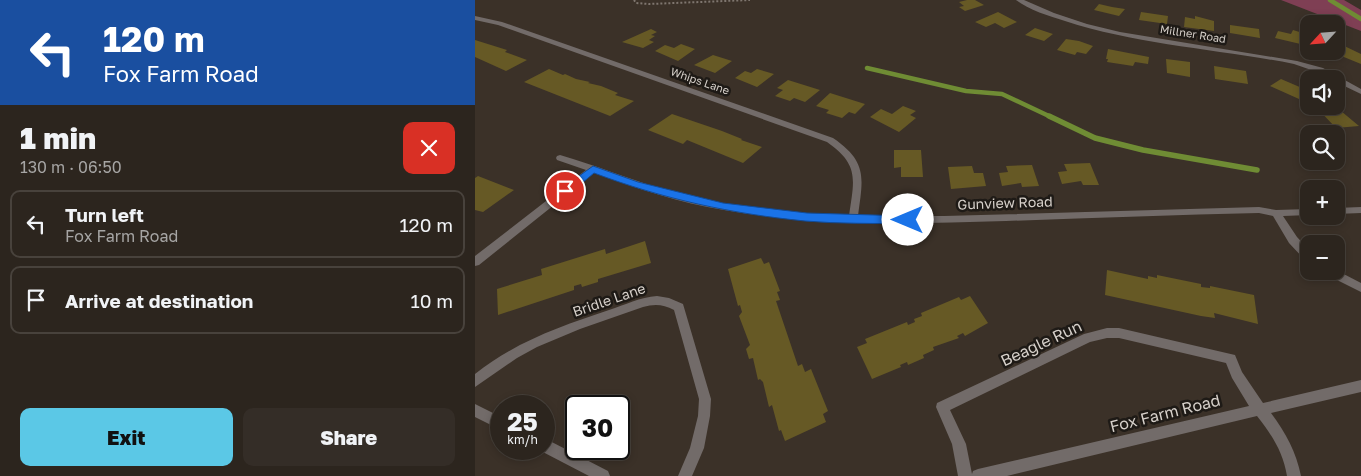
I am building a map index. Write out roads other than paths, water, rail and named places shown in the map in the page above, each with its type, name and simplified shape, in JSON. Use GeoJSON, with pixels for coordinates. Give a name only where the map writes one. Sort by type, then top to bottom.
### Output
{"type":"FeatureCollection","features":[{"type":"Feature","properties":{"kind":"street","name":"Millner Road"},"geometry":{"type":"LineString","coordinates":[[1019,0],[1049,13],[1098,29],[1295,62],[1320,70],[1361,92]]}},
{"type":"Feature","properties":{"kind":"street","name":"Whips Lane"},"geometry":{"type":"LineString","coordinates":[[475,18],[500,23],[830,140],[847,152],[856,165],[859,176],[853,219]]}},
{"type":"Feature","properties":{"kind":"street","name":"Gunview Road"},"geometry":{"type":"LineString","coordinates":[[560,158],[643,187],[723,207],[807,217],[853,219],[979,218],[1259,210],[1276,213],[1300,212]]}},
{"type":"Feature","properties":{"kind":"street"},"geometry":{"type":"LineString","coordinates":[[477,258],[593,169]]}},
{"type":"Feature","properties":{"kind":"street"},"geometry":{"type":"LineString","coordinates":[[1345,211],[1361,210]]}},
{"type":"Feature","properties":{"kind":"street"},"geometry":{"type":"LineString","coordinates":[[1276,213],[1300,247]]}},
{"type":"Feature","properties":{"kind":"street"},"geometry":{"type":"LineString","coordinates":[[1345,280],[1361,288]]}},
{"type":"Feature","properties":{"kind":"street","name":"Bridle Lane"},"geometry":{"type":"LineString","coordinates":[[475,381],[488,369],[527,346],[642,303],[657,299],[668,301],[679,307],[705,399],[705,416],[697,448],[685,476]]}},
{"type":"Feature","properties":{"kind":"street","name":"Beagle Run"},"geometry":{"type":"LineString","coordinates":[[965,476],[959,444],[942,407],[1097,335],[1119,333],[1231,358],[1234,374],[1259,409]]}},
{"type":"Feature","properties":{"kind":"street","name":"Fox Farm Road"},"geometry":{"type":"LineString","coordinates":[[978,476],[1361,386]]}},
{"type":"Feature","properties":{"kind":"street"},"geometry":{"type":"LineString","coordinates":[[1259,409],[1283,442],[1293,462],[1294,476]]}},
{"type":"Feature","properties":{"kind":"street"},"geometry":{"type":"LineString","coordinates":[[475,410],[490,418]]}},
{"type":"Feature","properties":{"kind":"street"},"geometry":{"type":"LineString","coordinates":[[555,452],[603,476]]}},
{"type":"Feature","properties":{"kind":"waterway"},"geometry":{"type":"LineString","coordinates":[[1330,0],[1361,19]]}},
{"type":"Feature","properties":{"kind":"waterway"},"geometry":{"type":"LineString","coordinates":[[867,68],[966,91],[1002,94],[1051,117]]}},
{"type":"Feature","properties":{"kind":"waterway"},"geometry":{"type":"LineString","coordinates":[[1049,116],[1095,138],[1143,150],[1257,170]]}}]}
